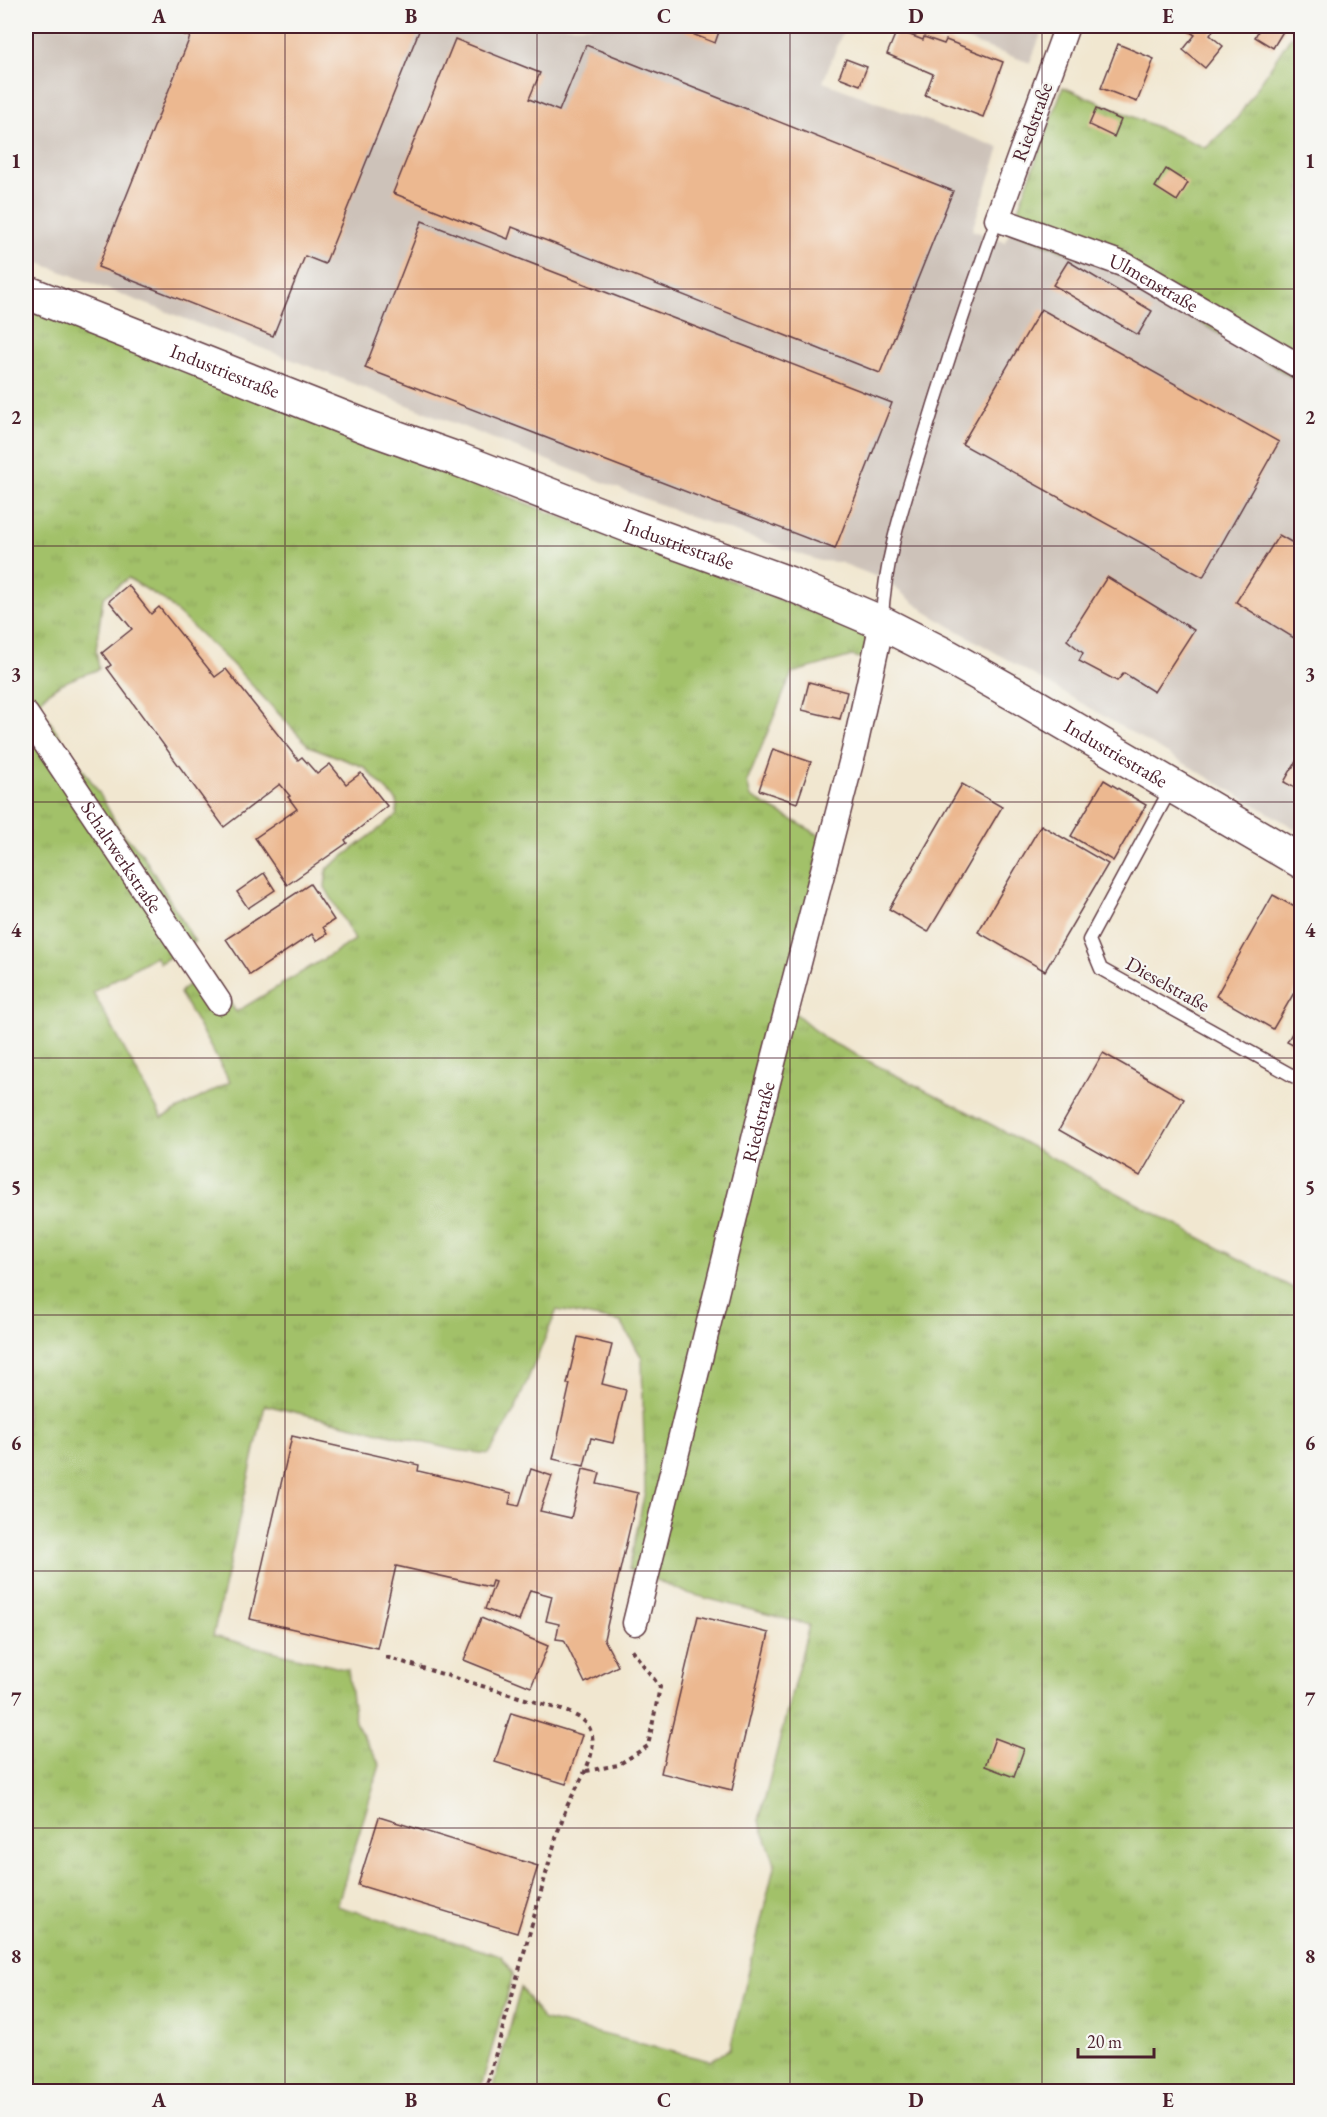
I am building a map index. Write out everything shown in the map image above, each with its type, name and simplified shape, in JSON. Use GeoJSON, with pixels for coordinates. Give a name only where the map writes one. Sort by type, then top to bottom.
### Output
{"type":"FeatureCollection","features":[{"type":"Feature","properties":{"kind":"street","name":"Riedstraße"},"geometry":{"type":"LineString","coordinates":[[997,219],[1067,26]]}},
{"type":"Feature","properties":{"kind":"street","name":"Ulmenstraße"},"geometry":{"type":"LineString","coordinates":[[997,219],[1125,265],[1302,368]]}},
{"type":"Feature","properties":{"kind":"street","name":"Industriestraße"},"geometry":{"type":"LineString","coordinates":[[26,292],[337,415],[788,583],[882,623],[947,656],[1302,862]]}},
{"type":"Feature","properties":{"kind":"street","name":"Riedstraße"},"geometry":{"type":"LineString","coordinates":[[635,1623],[768,1082],[854,751],[882,623]]}},
{"type":"Feature","properties":{"kind":"street","name":"Schaltwerkstraße"},"geometry":{"type":"LineString","coordinates":[[26,714],[219,1002]]}},
{"type":"Feature","properties":{"kind":"lane"},"geometry":{"type":"LineString","coordinates":[[882,623],[887,564],[908,490],[955,336],[997,219]]}},
{"type":"Feature","properties":{"kind":"lane","name":"Dieselstraße"},"geometry":{"type":"LineString","coordinates":[[1172,787],[1089,940],[1101,969],[1302,1081]]}},
{"type":"Feature","properties":{"kind":"path"},"geometry":{"type":"LineString","coordinates":[[586,1771],[618,1765],[648,1746],[660,1687],[631,1649],[635,1623]]}},
{"type":"Feature","properties":{"kind":"path"},"geometry":{"type":"LineString","coordinates":[[387,1657],[562,1710],[586,1723],[590,1732],[590,1756],[586,1771],[566,1807],[558,1831],[485,2091]]}},
{"type":"Feature","properties":{"kind":"shaded area"},"geometry":{"type":"Polygon","coordinates":[[[26,26],[845,26],[823,82],[1000,148],[972,230],[1005,242],[1010,231],[1113,270],[1301,383],[1301,832],[926,612],[885,580],[839,562],[820,561],[694,518],[324,372],[26,258],[26,26]]]}},
{"type":"Feature","properties":{"kind":"shaded area"},"geometry":{"type":"Polygon","coordinates":[[[928,26],[1044,26],[1030,63],[928,26]]]}},
{"type":"Feature","properties":{"kind":"green space"},"geometry":{"type":"Polygon","coordinates":[[[1291,36],[1301,42],[1301,383],[1113,270],[1010,231],[1063,87],[1206,148],[1238,117],[1291,36]]]}},
{"type":"Feature","properties":{"kind":"green space"},"geometry":{"type":"Polygon","coordinates":[[[26,306],[604,534],[705,570],[870,635],[864,659],[852,656],[792,673],[747,782],[751,797],[823,837],[783,1003],[827,1040],[968,1112],[1302,1293],[1301,2091],[492,2091],[521,1987],[542,2019],[710,2061],[730,2049],[775,1863],[759,1821],[809,1625],[687,1593],[629,1569],[645,1491],[642,1358],[621,1322],[557,1310],[514,1412],[489,1454],[455,1450],[265,1405],[213,1636],[348,1670],[355,1722],[380,1765],[337,1906],[501,1956],[513,1974],[480,2091],[26,2091],[26,306]],[[128,578],[103,598],[96,650],[99,669],[60,685],[41,700],[41,709],[98,791],[121,832],[141,852],[195,942],[160,963],[155,956],[93,992],[162,1118],[230,1082],[180,993],[185,987],[210,972],[236,1012],[355,940],[325,887],[327,869],[397,815],[397,801],[364,767],[309,746],[232,664],[164,600],[128,578]]]}},
{"type":"Feature","properties":{"kind":"building"},"geometry":{"type":"Polygon","coordinates":[[[163,26],[421,26],[325,264],[305,256],[273,336],[98,267],[190,37],[163,26]]]}},
{"type":"Feature","properties":{"kind":"building"},"geometry":{"type":"Polygon","coordinates":[[[672,26],[721,26],[715,43],[672,26]]]}},
{"type":"Feature","properties":{"kind":"building"},"geometry":{"type":"Polygon","coordinates":[[[1181,26],[1216,26],[1210,35],[1223,46],[1205,68],[1183,50],[1195,35],[1181,26]]]}},
{"type":"Feature","properties":{"kind":"building"},"geometry":{"type":"Polygon","coordinates":[[[1261,26],[1302,26],[1302,35],[1285,28],[1273,48],[1255,37],[1261,26]]]}},
{"type":"Feature","properties":{"kind":"building"},"geometry":{"type":"Polygon","coordinates":[[[897,30],[923,40],[924,37],[944,44],[946,40],[1003,62],[983,117],[925,95],[933,74],[887,54],[897,30]]]}},
{"type":"Feature","properties":{"kind":"building"},"geometry":{"type":"Polygon","coordinates":[[[455,39],[540,73],[529,99],[559,111],[586,45],[953,191],[880,373],[512,227],[508,239],[393,193],[455,39]]]}},
{"type":"Feature","properties":{"kind":"building"},"geometry":{"type":"Polygon","coordinates":[[[1118,44],[1154,59],[1137,102],[1101,88],[1118,44]]]}},
{"type":"Feature","properties":{"kind":"building"},"geometry":{"type":"Polygon","coordinates":[[[846,59],[867,67],[860,85],[839,77],[846,59]]]}},
{"type":"Feature","properties":{"kind":"building"},"geometry":{"type":"Polygon","coordinates":[[[1096,109],[1121,120],[1114,137],[1089,125],[1096,109]]]}},
{"type":"Feature","properties":{"kind":"building"},"geometry":{"type":"Polygon","coordinates":[[[1166,169],[1188,183],[1177,201],[1155,187],[1166,169]]]}},
{"type":"Feature","properties":{"kind":"building"},"geometry":{"type":"Polygon","coordinates":[[[422,221],[892,403],[835,549],[365,368],[422,221]]]}},
{"type":"Feature","properties":{"kind":"building"},"geometry":{"type":"Polygon","coordinates":[[[1068,261],[1152,311],[1138,335],[1053,285],[1068,261]]]}},
{"type":"Feature","properties":{"kind":"building"},"geometry":{"type":"Polygon","coordinates":[[[1041,309],[1279,442],[1203,577],[962,444],[1041,309]]]}},
{"type":"Feature","properties":{"kind":"building"},"geometry":{"type":"Polygon","coordinates":[[[1279,535],[1302,548],[1302,643],[1236,602],[1279,535]]]}},
{"type":"Feature","properties":{"kind":"building"},"geometry":{"type":"Polygon","coordinates":[[[1107,577],[1194,630],[1154,692],[1124,673],[1117,681],[1079,661],[1083,653],[1067,640],[1107,577]]]}},
{"type":"Feature","properties":{"kind":"building"},"geometry":{"type":"Polygon","coordinates":[[[128,585],[151,614],[159,607],[215,677],[226,669],[298,760],[302,757],[317,774],[330,764],[346,784],[361,773],[387,806],[345,840],[347,843],[287,885],[255,838],[297,809],[288,797],[290,796],[280,784],[224,827],[107,668],[111,665],[102,653],[132,629],[109,601],[128,585]]]}},
{"type":"Feature","properties":{"kind":"building"},"geometry":{"type":"Polygon","coordinates":[[[809,682],[847,692],[840,719],[802,710],[809,682]]]}},
{"type":"Feature","properties":{"kind":"building"},"geometry":{"type":"Polygon","coordinates":[[[773,749],[811,762],[797,803],[759,790],[773,749]]]}},
{"type":"Feature","properties":{"kind":"building"},"geometry":{"type":"Polygon","coordinates":[[[1302,751],[1302,792],[1284,782],[1302,751]]]}},
{"type":"Feature","properties":{"kind":"building"},"geometry":{"type":"Polygon","coordinates":[[[1104,780],[1146,805],[1113,861],[1071,836],[1104,780]]]}},
{"type":"Feature","properties":{"kind":"building"},"geometry":{"type":"Polygon","coordinates":[[[962,784],[1002,807],[928,932],[889,909],[962,784]]]}},
{"type":"Feature","properties":{"kind":"building"},"geometry":{"type":"Polygon","coordinates":[[[1041,825],[1108,864],[1045,971],[978,932],[1041,825]]]}},
{"type":"Feature","properties":{"kind":"building"},"geometry":{"type":"Polygon","coordinates":[[[264,873],[275,890],[248,908],[237,892],[264,873]]]}},
{"type":"Feature","properties":{"kind":"building"},"geometry":{"type":"Polygon","coordinates":[[[310,884],[334,920],[323,927],[327,934],[316,941],[312,934],[250,975],[226,939],[310,884]]]}},
{"type":"Feature","properties":{"kind":"building"},"geometry":{"type":"Polygon","coordinates":[[[1273,895],[1302,911],[1302,979],[1273,1029],[1216,996],[1273,895]]]}},
{"type":"Feature","properties":{"kind":"building"},"geometry":{"type":"Polygon","coordinates":[[[1302,1016],[1302,1050],[1287,1042],[1302,1016]]]}},
{"type":"Feature","properties":{"kind":"building"},"geometry":{"type":"Polygon","coordinates":[[[1103,1053],[1184,1099],[1140,1176],[1059,1130],[1103,1053]]]}},
{"type":"Feature","properties":{"kind":"building"},"geometry":{"type":"Polygon","coordinates":[[[578,1337],[612,1345],[602,1384],[626,1390],[613,1443],[591,1438],[584,1466],[553,1459],[578,1337]]]}},
{"type":"Feature","properties":{"kind":"building"},"geometry":{"type":"Polygon","coordinates":[[[292,1436],[419,1465],[418,1471],[512,1493],[509,1504],[519,1506],[531,1469],[552,1476],[540,1511],[571,1518],[583,1469],[600,1473],[597,1484],[638,1493],[604,1639],[618,1666],[585,1683],[564,1640],[556,1639],[559,1624],[546,1621],[552,1596],[530,1590],[519,1621],[485,1609],[495,1582],[492,1581],[490,1587],[396,1566],[377,1648],[250,1619],[292,1436]]]}},
{"type":"Feature","properties":{"kind":"building"},"geometry":{"type":"Polygon","coordinates":[[[698,1616],[769,1633],[732,1790],[661,1773],[698,1616]]]}},
{"type":"Feature","properties":{"kind":"building"},"geometry":{"type":"Polygon","coordinates":[[[481,1618],[548,1646],[531,1687],[464,1660],[481,1618]]]}},
{"type":"Feature","properties":{"kind":"building"},"geometry":{"type":"Polygon","coordinates":[[[511,1713],[582,1735],[566,1784],[495,1762],[511,1713]]]}},
{"type":"Feature","properties":{"kind":"building"},"geometry":{"type":"Polygon","coordinates":[[[995,1738],[1024,1749],[1014,1777],[985,1766],[995,1738]]]}},
{"type":"Feature","properties":{"kind":"building"},"geometry":{"type":"Polygon","coordinates":[[[379,1817],[538,1866],[517,1933],[358,1885],[379,1817]]]}}]}
